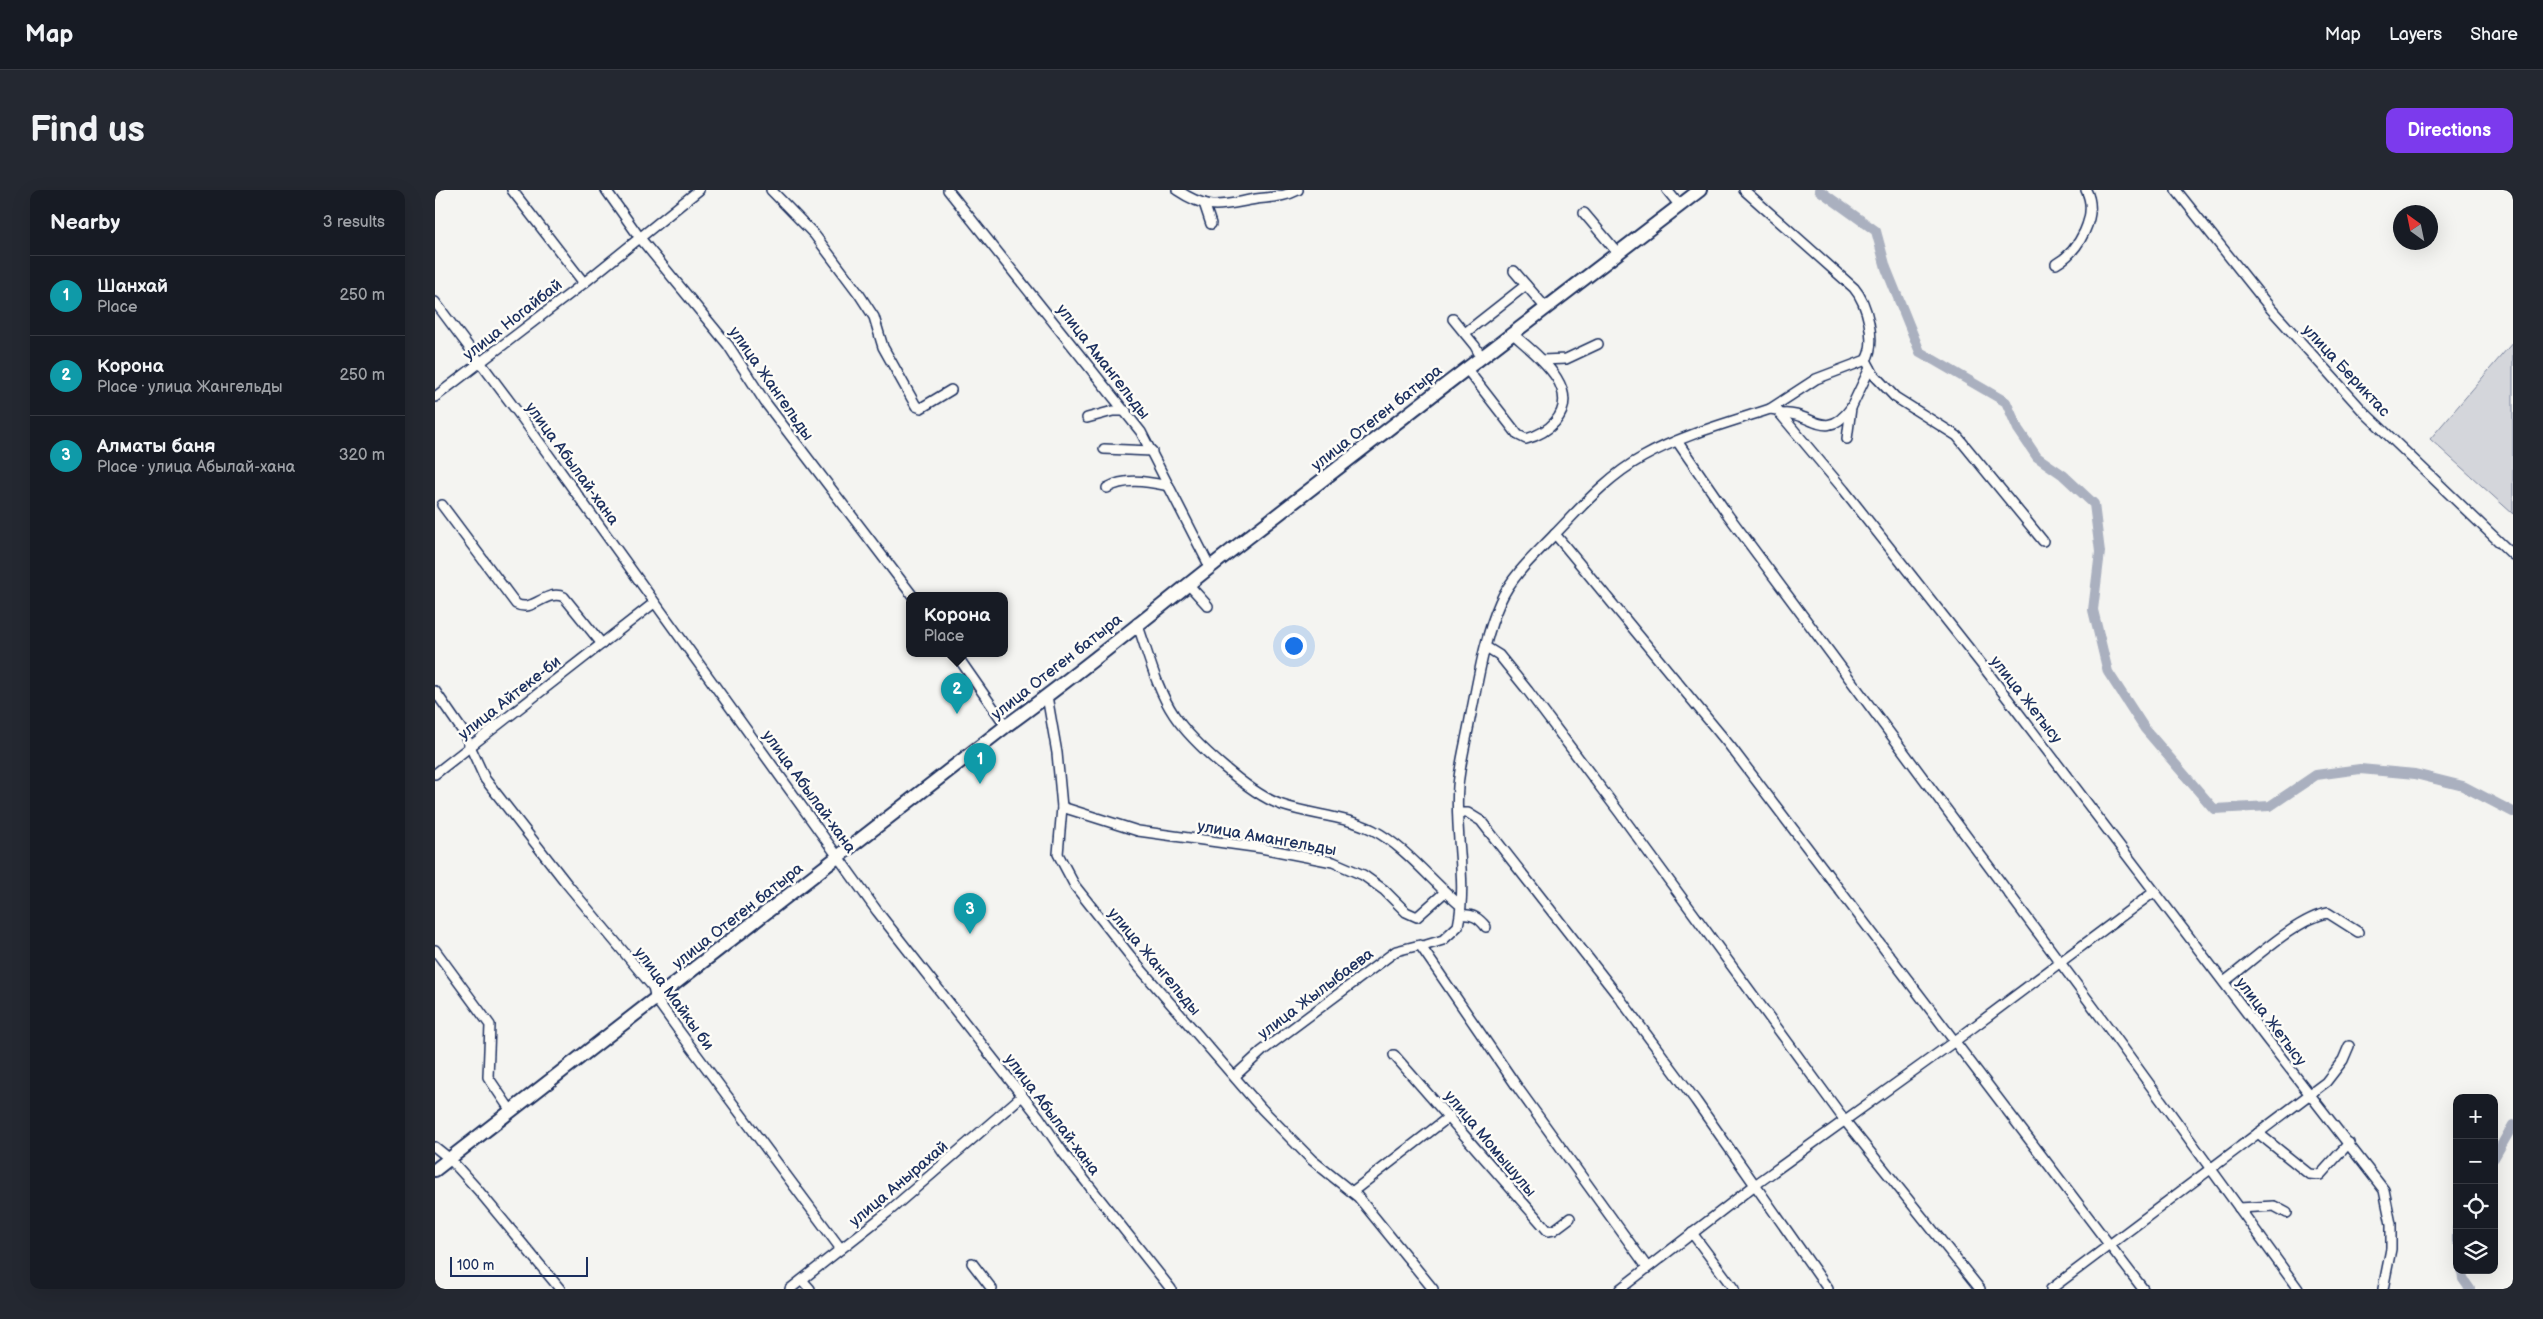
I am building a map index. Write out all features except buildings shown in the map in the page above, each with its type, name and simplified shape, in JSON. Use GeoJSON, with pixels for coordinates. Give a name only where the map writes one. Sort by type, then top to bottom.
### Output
{"type":"FeatureCollection","features":[{"type":"Feature","properties":{"kind":"main road","name":"улица Отеген батыра"},"geometry":{"type":"LineString","coordinates":[[435,1170],[1047,696],[1512,332],[1700,190]]}},
{"type":"Feature","properties":{"kind":"street","name":"улица Ногайбай"},"geometry":{"type":"LineString","coordinates":[[512,190],[584,283]]}},
{"type":"Feature","properties":{"kind":"street","name":"улица Жангельды"},"geometry":{"type":"LineString","coordinates":[[606,190],[640,238],[728,345],[765,402],[910,592]]}},
{"type":"Feature","properties":{"kind":"street","name":"улица Ногайбай"},"geometry":{"type":"LineString","coordinates":[[435,397],[584,283],[699,190]]}},
{"type":"Feature","properties":{"kind":"street"},"geometry":{"type":"LineString","coordinates":[[771,190],[814,234],[874,317],[883,347],[916,406],[921,408],[951,390]]}},
{"type":"Feature","properties":{"kind":"street","name":"улица Амангельды"},"geometry":{"type":"LineString","coordinates":[[948,190],[1125,411],[1152,451],[1210,567]]}},
{"type":"Feature","properties":{"kind":"street"},"geometry":{"type":"LineString","coordinates":[[1177,190],[1203,203],[1221,207],[1288,195],[1298,190]]}},
{"type":"Feature","properties":{"kind":"street"},"geometry":{"type":"LineString","coordinates":[[1667,190],[1680,206]]}},
{"type":"Feature","properties":{"kind":"street"},"geometry":{"type":"LineString","coordinates":[[1745,190],[1862,298],[1869,325],[1870,354],[1851,408],[1847,439]]}},
{"type":"Feature","properties":{"kind":"street"},"geometry":{"type":"LineString","coordinates":[[2056,264],[2065,259],[2079,241],[2091,213],[2092,202],[2086,190]]}},
{"type":"Feature","properties":{"kind":"street","name":"улица Бериктас"},"geometry":{"type":"LineString","coordinates":[[2175,190],[2271,308],[2357,405],[2513,555]]}},
{"type":"Feature","properties":{"kind":"street"},"geometry":{"type":"LineString","coordinates":[[1203,203],[1211,224]]}},
{"type":"Feature","properties":{"kind":"street"},"geometry":{"type":"LineString","coordinates":[[1585,213],[1617,252]]}},
{"type":"Feature","properties":{"kind":"street"},"geometry":{"type":"LineString","coordinates":[[1514,271],[1545,307]]}},
{"type":"Feature","properties":{"kind":"street"},"geometry":{"type":"LineString","coordinates":[[1465,333],[1526,285]]}},
{"type":"Feature","properties":{"kind":"street","name":"улица Абылай-хана"},"geometry":{"type":"LineString","coordinates":[[435,302],[438,312],[481,362],[877,911],[1022,1096],[1064,1154],[1171,1289]]}},
{"type":"Feature","properties":{"kind":"street"},"geometry":{"type":"LineString","coordinates":[[1453,319],[1481,357]]}},
{"type":"Feature","properties":{"kind":"street"},"geometry":{"type":"LineString","coordinates":[[1466,368],[1518,435],[1526,439],[1536,436],[1551,426],[1561,414],[1564,398],[1559,380],[1542,360],[1512,332]]}},
{"type":"Feature","properties":{"kind":"street"},"geometry":{"type":"LineString","coordinates":[[1542,360],[1566,359],[1598,344]]}},
{"type":"Feature","properties":{"kind":"street"},"geometry":{"type":"LineString","coordinates":[[1427,955],[1434,944],[1451,934],[1458,926],[1461,915],[1460,905],[1463,883],[1457,840],[1458,788],[1462,755],[1486,647],[1500,602],[1507,588],[1555,534],[1604,484],[1622,470],[1677,441],[1770,409],[1816,379],[1868,364]]}},
{"type":"Feature","properties":{"kind":"street"},"geometry":{"type":"LineString","coordinates":[[1868,364],[1895,397],[1957,436],[2043,541]]}},
{"type":"Feature","properties":{"kind":"street"},"geometry":{"type":"LineString","coordinates":[[1781,414],[1791,413],[1826,426],[1838,422],[1851,408]]}},
{"type":"Feature","properties":{"kind":"street","name":"улица Жетысу"},"geometry":{"type":"LineString","coordinates":[[1770,409],[1781,414],[1844,490],[1982,666],[2310,1095],[2385,1190],[2388,1200],[2391,1249],[2383,1289]]}},
{"type":"Feature","properties":{"kind":"street"},"geometry":{"type":"LineString","coordinates":[[1087,418],[1113,411],[1125,411]]}},
{"type":"Feature","properties":{"kind":"street"},"geometry":{"type":"LineString","coordinates":[[1677,441],[1728,515],[2061,962],[2298,1289]]}},
{"type":"Feature","properties":{"kind":"street"},"geometry":{"type":"LineString","coordinates":[[1104,448],[1152,451]]}},
{"type":"Feature","properties":{"kind":"street"},"geometry":{"type":"LineString","coordinates":[[1107,488],[1117,482],[1145,481],[1169,486]]}},
{"type":"Feature","properties":{"kind":"street"},"geometry":{"type":"LineString","coordinates":[[442,505],[516,604],[528,606],[550,595],[557,594],[563,597],[602,644]]}},
{"type":"Feature","properties":{"kind":"street"},"geometry":{"type":"LineString","coordinates":[[1555,534],[1730,746],[2143,1289]]}},
{"type":"Feature","properties":{"kind":"street"},"geometry":{"type":"LineString","coordinates":[[1189,584],[1208,606]]}},
{"type":"Feature","properties":{"kind":"street","name":"улица Айтеке-би"},"geometry":{"type":"LineString","coordinates":[[435,774],[654,603]]}},
{"type":"Feature","properties":{"kind":"street"},"geometry":{"type":"LineString","coordinates":[[1137,624],[1163,693],[1175,716],[1213,756],[1248,785],[1280,805],[1359,823],[1375,831],[1408,857],[1460,905]]}},
{"type":"Feature","properties":{"kind":"street"},"geometry":{"type":"LineString","coordinates":[[1486,647],[1499,655],[1534,698],[1846,1122],[1980,1289]]}},
{"type":"Feature","properties":{"kind":"street"},"geometry":{"type":"LineString","coordinates":[[958,657],[1006,726]]}},
{"type":"Feature","properties":{"kind":"street","name":"улица Майкы би"},"geometry":{"type":"LineString","coordinates":[[435,691],[464,733],[485,779],[567,884],[653,987],[656,999],[841,1249]]}},
{"type":"Feature","properties":{"kind":"street","name":"улица Жангельды"},"geometry":{"type":"LineString","coordinates":[[1047,696],[1057,753],[1062,807],[1058,854],[1075,886],[1139,967],[1235,1076],[1312,1160],[1343,1187],[1352,1192],[1433,1289]]}},
{"type":"Feature","properties":{"kind":"street","name":"улица Амангельды"},"geometry":{"type":"LineString","coordinates":[[1062,807],[1138,831],[1286,852],[1333,862],[1363,875],[1384,890],[1411,916],[1417,917],[1426,911],[1445,892]]}},
{"type":"Feature","properties":{"kind":"street"},"geometry":{"type":"LineString","coordinates":[[1458,813],[1468,813],[1481,821],[1618,996],[1697,1101],[1828,1289]]}},
{"type":"Feature","properties":{"kind":"street"},"geometry":{"type":"LineString","coordinates":[[1620,1289],[1755,1185],[1846,1122],[2154,892]]}},
{"type":"Feature","properties":{"kind":"street"},"geometry":{"type":"LineString","coordinates":[[2224,982],[2297,925],[2318,915],[2328,913],[2359,932]]}},
{"type":"Feature","properties":{"kind":"street"},"geometry":{"type":"LineString","coordinates":[[1461,915],[1469,914],[1478,918],[1486,928]]}},
{"type":"Feature","properties":{"kind":"street","name":"улица Жылыбаева"},"geometry":{"type":"LineString","coordinates":[[1235,1076],[1262,1051],[1395,951],[1434,944]]}},
{"type":"Feature","properties":{"kind":"street"},"geometry":{"type":"LineString","coordinates":[[1421,945],[1520,1092],[1647,1267]]}},
{"type":"Feature","properties":{"kind":"street"},"geometry":{"type":"LineString","coordinates":[[435,950],[485,1018],[491,1031],[488,1077],[511,1111]]}},
{"type":"Feature","properties":{"kind":"street"},"geometry":{"type":"LineString","coordinates":[[2051,1289],[2210,1168],[2310,1095],[2335,1072],[2349,1046]]}},
{"type":"Feature","properties":{"kind":"street","name":"улица Момышулы"},"geometry":{"type":"LineString","coordinates":[[1394,1055],[1450,1116],[1548,1231],[1554,1230],[1570,1218]]}},
{"type":"Feature","properties":{"kind":"street","name":"улица Анырахай"},"geometry":{"type":"LineString","coordinates":[[790,1289],[888,1212],[1022,1096]]}},
{"type":"Feature","properties":{"kind":"street"},"geometry":{"type":"LineString","coordinates":[[1352,1192],[1450,1116]]}},
{"type":"Feature","properties":{"kind":"street"},"geometry":{"type":"LineString","coordinates":[[2259,1133],[2309,1174],[2315,1176],[2320,1175],[2349,1143]]}},
{"type":"Feature","properties":{"kind":"street"},"geometry":{"type":"LineString","coordinates":[[435,1147],[450,1158],[560,1289]]}},
{"type":"Feature","properties":{"kind":"street"},"geometry":{"type":"LineString","coordinates":[[2239,1208],[2274,1206],[2287,1213]]}},
{"type":"Feature","properties":{"kind":"street"},"geometry":{"type":"LineString","coordinates":[[1692,1233],[1734,1289]]}},
{"type":"Feature","properties":{"kind":"street"},"geometry":{"type":"LineString","coordinates":[[972,1263],[991,1289]]}},
{"type":"Feature","properties":{"kind":"street"},"geometry":{"type":"LineString","coordinates":[[802,1280],[810,1289]]}},
{"type":"Feature","properties":{"kind":"shaded area"},"geometry":{"type":"Polygon","coordinates":[[[2513,342],[2513,514],[2430,439],[2513,342]]]}},
{"type":"Feature","properties":{"kind":"waterway"},"geometry":{"type":"LineString","coordinates":[[1819,190],[1876,231],[1886,268],[1920,352],[2006,402],[2018,429],[2037,457],[2063,475],[2094,504],[2100,552],[2093,610],[2108,672],[2145,729],[2214,809],[2270,806],[2316,775],[2360,769],[2415,774],[2463,786],[2513,812]]}},
{"type":"Feature","properties":{"kind":"waterway"},"geometry":{"type":"LineString","coordinates":[[2498,1151],[2513,1125]]}},
{"type":"Feature","properties":{"kind":"waterway"},"geometry":{"type":"LineString","coordinates":[[2462,1274],[2463,1279],[2470,1289]]}},
{"type":"Feature","properties":{"kind":"place","name":"Корона"},"geometry":{"type":"Point","coordinates":[957,714]}},
{"type":"Feature","properties":{"kind":"place","name":"Шанхай"},"geometry":{"type":"Point","coordinates":[980,784]}},
{"type":"Feature","properties":{"kind":"place","name":"Алматы баня"},"geometry":{"type":"Point","coordinates":[970,934]}}]}
